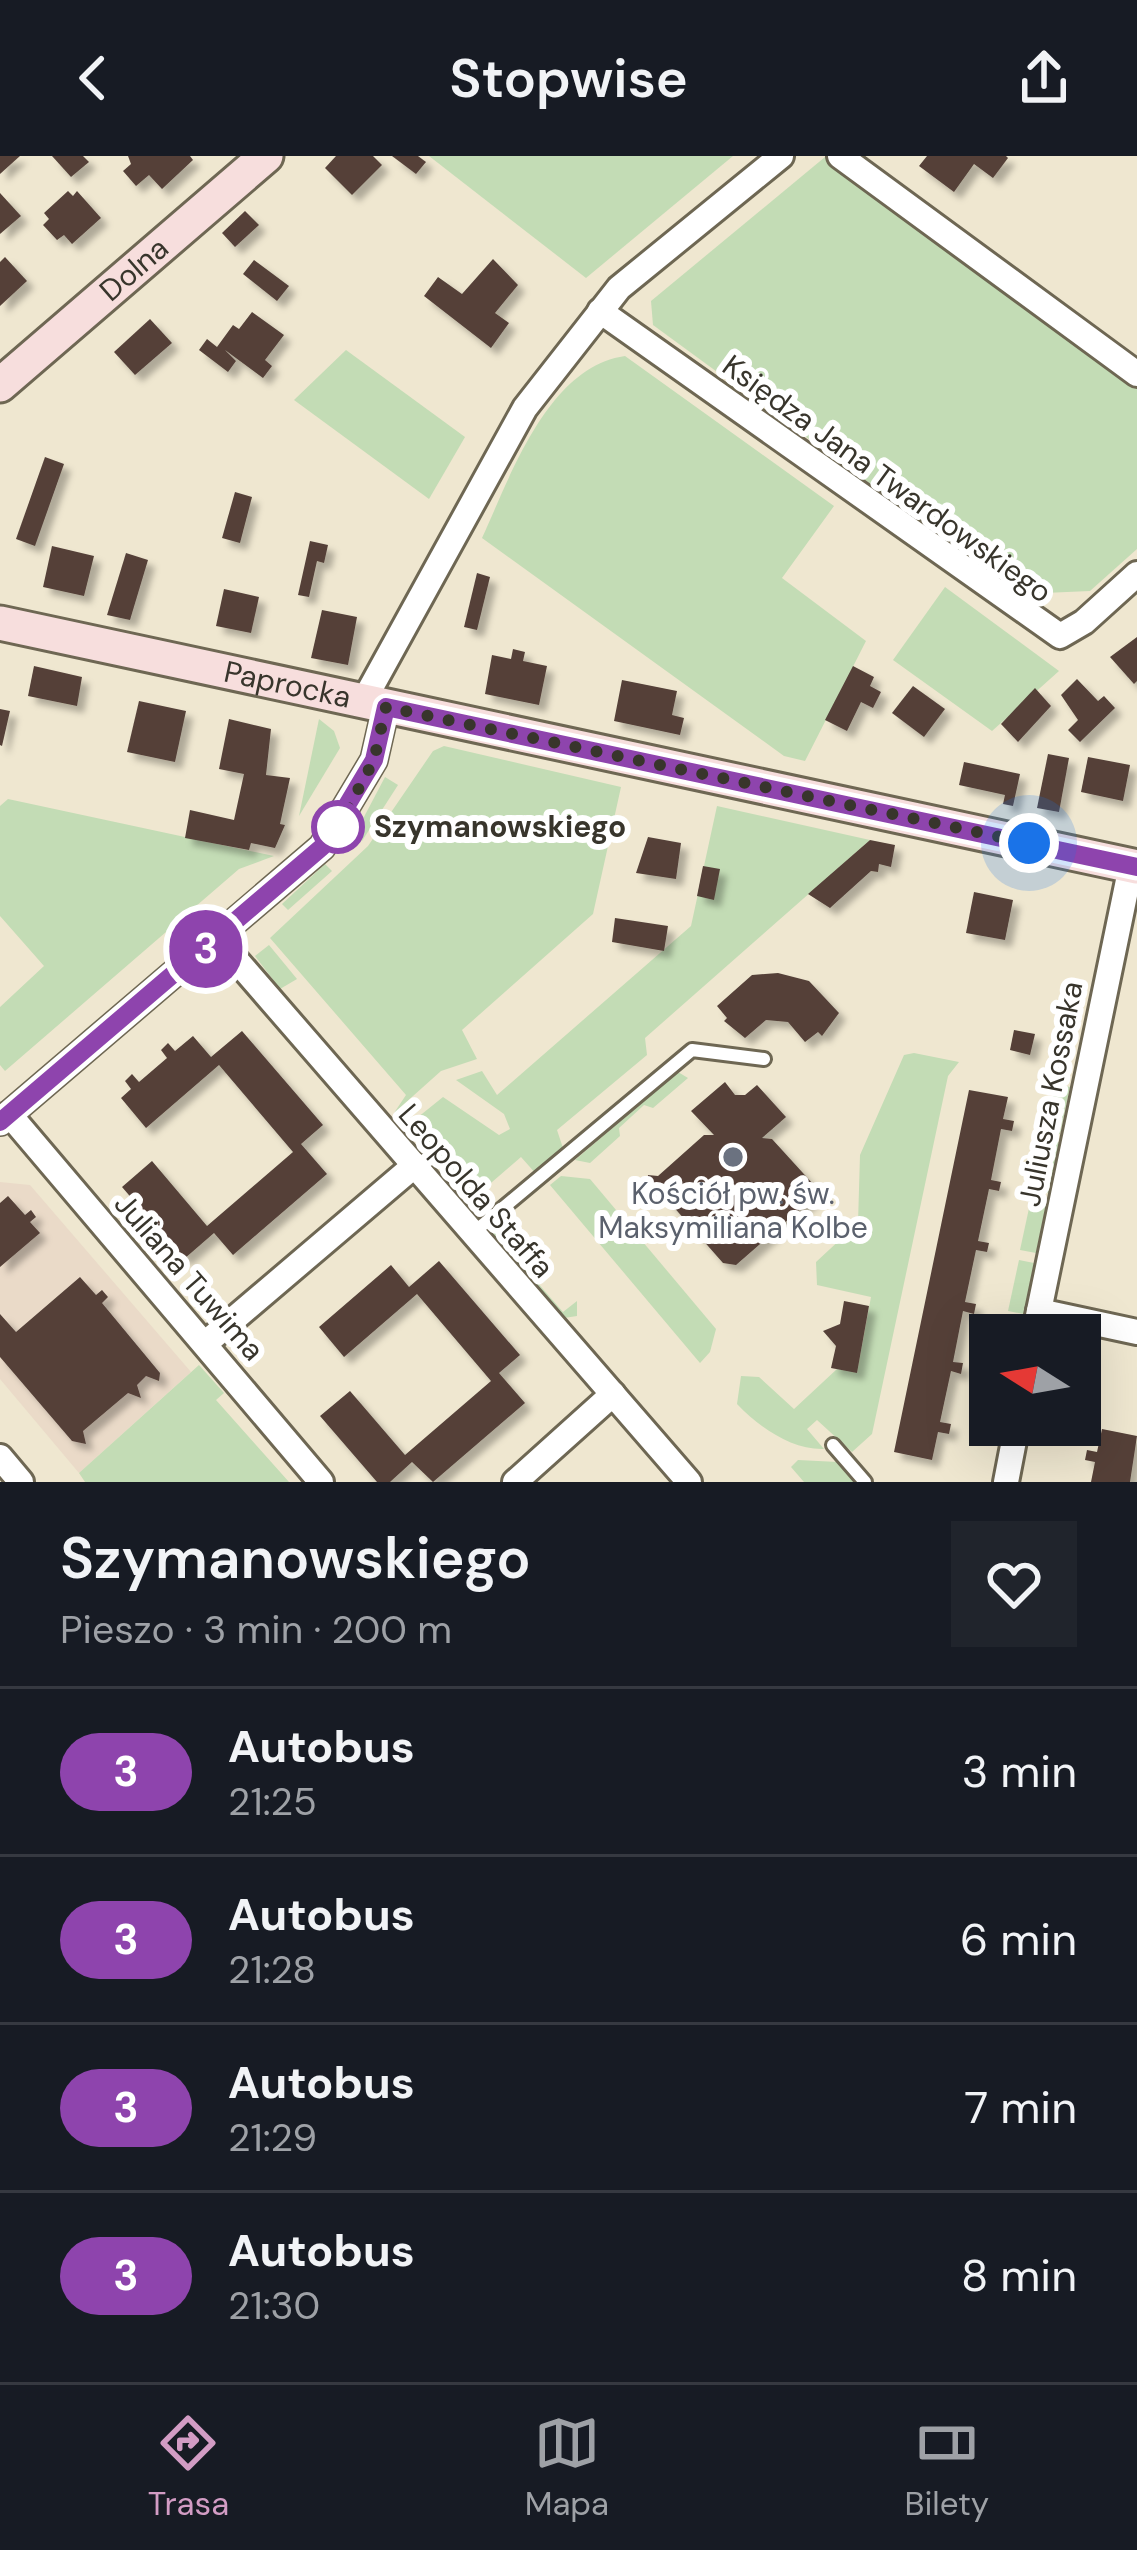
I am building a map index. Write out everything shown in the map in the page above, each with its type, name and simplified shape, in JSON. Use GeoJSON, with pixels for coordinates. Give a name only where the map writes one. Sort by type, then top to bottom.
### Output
{"type":"FeatureCollection","features":[{"type":"Feature","properties":{"kind":"street","name":"Dolna"},"geometry":{"type":"LineString","coordinates":[[0,385],[266,156]]}},
{"type":"Feature","properties":{"kind":"street"},"geometry":{"type":"LineString","coordinates":[[4,1118],[218,939],[338,827],[374,760],[375,705],[525,408],[600,311],[691,226],[782,156]]}},
{"type":"Feature","properties":{"kind":"street"},"geometry":{"type":"LineString","coordinates":[[840,156],[1137,374]]}},
{"type":"Feature","properties":{"kind":"street","name":"Księdza Jana Twardowskiego"},"geometry":{"type":"LineString","coordinates":[[600,311],[1060,636],[1084,622],[1137,574]]}},
{"type":"Feature","properties":{"kind":"street","name":"Paprocka"},"geometry":{"type":"LineString","coordinates":[[0,623],[1134,866]]}},
{"type":"Feature","properties":{"kind":"street","name":"Juliusza Kossaka"},"geometry":{"type":"LineString","coordinates":[[1039,1314],[1134,866]]}},
{"type":"Feature","properties":{"kind":"street","name":"Leopolda Staffa"},"geometry":{"type":"LineString","coordinates":[[218,939],[689,1482]]}},
{"type":"Feature","properties":{"kind":"street","name":"Juliana Tuwima"},"geometry":{"type":"LineString","coordinates":[[4,1118],[207,1342],[321,1482]]}},
{"type":"Feature","properties":{"kind":"street"},"geometry":{"type":"LineString","coordinates":[[207,1342],[415,1165]]}},
{"type":"Feature","properties":{"kind":"street"},"geometry":{"type":"LineString","coordinates":[[1101,1329],[1137,1332]]}},
{"type":"Feature","properties":{"kind":"street"},"geometry":{"type":"LineString","coordinates":[[514,1482],[613,1394]]}},
{"type":"Feature","properties":{"kind":"street"},"geometry":{"type":"LineString","coordinates":[[1006,1482],[1013,1446]]}},
{"type":"Feature","properties":{"kind":"street"},"geometry":{"type":"LineString","coordinates":[[0,1457],[21,1482]]}},
{"type":"Feature","properties":{"kind":"lane"},"geometry":{"type":"LineString","coordinates":[[473,1233],[692,1050],[764,1059]]}},
{"type":"Feature","properties":{"kind":"lane"},"geometry":{"type":"LineString","coordinates":[[833,1445],[865,1482]]}},
{"type":"Feature","properties":{"kind":"shaded area"},"geometry":{"type":"Polygon","coordinates":[[[0,1182],[30,1185],[191,1372],[79,1473],[0,1379],[0,1182]]]}},
{"type":"Feature","properties":{"kind":"green space"},"geometry":{"type":"Polygon","coordinates":[[[429,156],[733,156],[586,278],[429,156]]]}},
{"type":"Feature","properties":{"kind":"green space"},"geometry":{"type":"Polygon","coordinates":[[[825,157],[1137,385],[1137,549],[1090,591],[1021,594],[653,325],[651,301],[825,157]]]}},
{"type":"Feature","properties":{"kind":"green space"},"geometry":{"type":"Polygon","coordinates":[[[346,350],[465,437],[429,499],[294,400],[346,350]]]}},
{"type":"Feature","properties":{"kind":"green space"},"geometry":{"type":"Polygon","coordinates":[[[625,356],[834,506],[782,578],[866,641],[805,761],[784,756],[482,538],[535,427],[554,402],[598,364],[625,356]]]}},
{"type":"Feature","properties":{"kind":"green space"},"geometry":{"type":"Polygon","coordinates":[[[945,587],[1059,671],[992,731],[893,660],[945,587]]]}},
{"type":"Feature","properties":{"kind":"green space"},"geometry":{"type":"Polygon","coordinates":[[[319,719],[334,731],[340,748],[299,816],[319,719]]]}},
{"type":"Feature","properties":{"kind":"green space"},"geometry":{"type":"Polygon","coordinates":[[[444,746],[621,787],[593,914],[462,1030],[477,1059],[441,1071],[394,1113],[406,1095],[270,938],[368,846],[433,751],[444,746]]]}},
{"type":"Feature","properties":{"kind":"green space"},"geometry":{"type":"Polygon","coordinates":[[[385,777],[398,785],[362,841],[355,834],[385,777]]]}},
{"type":"Feature","properties":{"kind":"green space"},"geometry":{"type":"Polygon","coordinates":[[[8,799],[274,856],[239,869],[5,1071],[0,1065],[0,1007],[44,966],[0,916],[0,806],[8,799]]]}},
{"type":"Feature","properties":{"kind":"green space"},"geometry":{"type":"Polygon","coordinates":[[[717,806],[870,840],[645,1038],[647,1055],[557,1130],[563,1148],[537,1175],[521,1157],[477,1195],[466,1195],[407,1126],[443,1097],[499,1135],[510,1129],[504,1114],[456,1080],[482,1071],[497,1095],[691,926],[717,806]]]}},
{"type":"Feature","properties":{"kind":"green space"},"geometry":{"type":"Polygon","coordinates":[[[325,864],[332,871],[288,910],[282,904],[325,864]]]}},
{"type":"Feature","properties":{"kind":"green space"},"geometry":{"type":"Polygon","coordinates":[[[269,945],[297,979],[280,989],[255,956],[269,945]]]}},
{"type":"Feature","properties":{"kind":"green space"},"geometry":{"type":"Polygon","coordinates":[[[904,1055],[959,1062],[948,1076],[872,1434],[852,1452],[817,1420],[807,1429],[824,1449],[800,1446],[765,1429],[737,1404],[741,1376],[759,1377],[794,1409],[837,1369],[857,1372],[871,1297],[817,1285],[816,1262],[858,1223],[860,1155],[904,1055]]]}},
{"type":"Feature","properties":{"kind":"green space"},"geometry":{"type":"Polygon","coordinates":[[[678,1072],[688,1078],[653,1108],[644,1105],[590,1163],[575,1160],[678,1072]]]}},
{"type":"Feature","properties":{"kind":"green space"},"geometry":{"type":"Polygon","coordinates":[[[1055,1083],[1070,1087],[1060,1134],[1045,1130],[1055,1083]]]}},
{"type":"Feature","properties":{"kind":"green space"},"geometry":{"type":"Polygon","coordinates":[[[1043,1139],[1059,1142],[1049,1193],[1033,1189],[1043,1139]]]}},
{"type":"Feature","properties":{"kind":"green space"},"geometry":{"type":"Polygon","coordinates":[[[561,1176],[590,1179],[716,1329],[710,1352],[700,1363],[550,1185],[561,1176]]]}},
{"type":"Feature","properties":{"kind":"green space"},"geometry":{"type":"Polygon","coordinates":[[[1031,1199],[1047,1202],[1036,1253],[1020,1250],[1031,1199]]]}},
{"type":"Feature","properties":{"kind":"green space"},"geometry":{"type":"Polygon","coordinates":[[[495,1221],[510,1222],[496,1235],[563,1312],[577,1301],[577,1316],[564,1318],[493,1235],[495,1221]]]}},
{"type":"Feature","properties":{"kind":"green space"},"geometry":{"type":"Polygon","coordinates":[[[1019,1260],[1034,1263],[1024,1314],[1008,1311],[1019,1260]]]}},
{"type":"Feature","properties":{"kind":"green space"},"geometry":{"type":"Polygon","coordinates":[[[199,1365],[224,1393],[216,1400],[289,1482],[85,1482],[79,1473],[199,1365]]]}},
{"type":"Feature","properties":{"kind":"green space"},"geometry":{"type":"Polygon","coordinates":[[[798,1460],[838,1462],[855,1482],[804,1482],[791,1467],[798,1460]]]}},
{"type":"Feature","properties":{"kind":"building"},"geometry":{"type":"Polygon","coordinates":[[[0,156],[20,156],[0,174],[0,156]]]}},
{"type":"Feature","properties":{"kind":"building"},"geometry":{"type":"Polygon","coordinates":[[[52,156],[83,156],[89,162],[71,177],[52,156]]]}},
{"type":"Feature","properties":{"kind":"building"},"geometry":{"type":"Polygon","coordinates":[[[128,156],[190,156],[193,160],[162,189],[149,175],[136,186],[123,171],[131,164],[128,156]]]}},
{"type":"Feature","properties":{"kind":"building"},"geometry":{"type":"Polygon","coordinates":[[[336,156],[373,156],[382,165],[352,195],[325,168],[336,156]]]}},
{"type":"Feature","properties":{"kind":"building"},"geometry":{"type":"Polygon","coordinates":[[[392,156],[418,156],[426,162],[416,174],[392,156]]]}},
{"type":"Feature","properties":{"kind":"building"},"geometry":{"type":"Polygon","coordinates":[[[927,156],[1008,158],[993,178],[974,164],[954,192],[919,166],[927,156]]]}},
{"type":"Feature","properties":{"kind":"building"},"geometry":{"type":"Polygon","coordinates":[[[68,191],[73,196],[77,191],[101,218],[72,244],[64,235],[57,240],[43,225],[49,219],[44,213],[68,191]]]}},
{"type":"Feature","properties":{"kind":"building"},"geometry":{"type":"Polygon","coordinates":[[[0,193],[21,216],[0,234],[0,193]]]}},
{"type":"Feature","properties":{"kind":"building"},"geometry":{"type":"Polygon","coordinates":[[[245,211],[259,225],[235,247],[222,233],[245,211]]]}},
{"type":"Feature","properties":{"kind":"building"},"geometry":{"type":"Polygon","coordinates":[[[5,257],[27,281],[0,306],[0,262],[5,257]]]}},
{"type":"Feature","properties":{"kind":"building"},"geometry":{"type":"Polygon","coordinates":[[[493,259],[518,285],[495,313],[509,323],[491,348],[424,296],[438,277],[462,294],[493,259]]]}},
{"type":"Feature","properties":{"kind":"building"},"geometry":{"type":"Polygon","coordinates":[[[254,260],[289,286],[277,301],[243,274],[254,260]]]}},
{"type":"Feature","properties":{"kind":"building"},"geometry":{"type":"Polygon","coordinates":[[[252,312],[284,335],[265,360],[272,366],[263,378],[225,350],[236,361],[228,372],[199,350],[207,339],[217,347],[233,325],[239,329],[252,312]]]}},
{"type":"Feature","properties":{"kind":"building"},"geometry":{"type":"Polygon","coordinates":[[[150,319],[172,343],[135,375],[114,352],[150,319]]]}},
{"type":"Feature","properties":{"kind":"building"},"geometry":{"type":"Polygon","coordinates":[[[45,457],[64,464],[35,546],[16,539],[45,457]]]}},
{"type":"Feature","properties":{"kind":"building"},"geometry":{"type":"Polygon","coordinates":[[[235,492],[252,497],[240,543],[222,538],[235,492]]]}},
{"type":"Feature","properties":{"kind":"building"},"geometry":{"type":"Polygon","coordinates":[[[310,541],[328,545],[324,563],[317,561],[309,597],[298,595],[310,541]]]}},
{"type":"Feature","properties":{"kind":"building"},"geometry":{"type":"Polygon","coordinates":[[[52,546],[94,556],[84,596],[43,587],[52,546]]]}},
{"type":"Feature","properties":{"kind":"building"},"geometry":{"type":"Polygon","coordinates":[[[126,553],[148,560],[130,620],[107,615],[126,553]]]}},
{"type":"Feature","properties":{"kind":"building"},"geometry":{"type":"Polygon","coordinates":[[[477,573],[490,577],[477,630],[464,627],[477,573]]]}},
{"type":"Feature","properties":{"kind":"building"},"geometry":{"type":"Polygon","coordinates":[[[224,589],[259,597],[251,633],[216,626],[224,589]]]}},
{"type":"Feature","properties":{"kind":"building"},"geometry":{"type":"Polygon","coordinates":[[[322,610],[357,617],[348,665],[311,658],[322,610]]]}},
{"type":"Feature","properties":{"kind":"building"},"geometry":{"type":"Polygon","coordinates":[[[1137,637],[1137,681],[1134,684],[1110,657],[1137,637]]]}},
{"type":"Feature","properties":{"kind":"building"},"geometry":{"type":"Polygon","coordinates":[[[513,649],[525,652],[523,661],[547,666],[539,705],[485,694],[492,655],[511,659],[513,649]]]}},
{"type":"Feature","properties":{"kind":"building"},"geometry":{"type":"Polygon","coordinates":[[[34,666],[82,677],[77,706],[28,696],[34,666]]]}},
{"type":"Feature","properties":{"kind":"building"},"geometry":{"type":"Polygon","coordinates":[[[853,666],[874,677],[870,686],[881,692],[873,708],[861,702],[847,731],[825,720],[853,666]]]}},
{"type":"Feature","properties":{"kind":"building"},"geometry":{"type":"Polygon","coordinates":[[[1077,679],[1098,701],[1104,696],[1115,708],[1080,742],[1068,730],[1078,720],[1061,695],[1077,679]]]}},
{"type":"Feature","properties":{"kind":"building"},"geometry":{"type":"Polygon","coordinates":[[[622,680],[677,691],[672,715],[684,718],[680,735],[614,721],[622,680]]]}},
{"type":"Feature","properties":{"kind":"building"},"geometry":{"type":"Polygon","coordinates":[[[913,686],[945,709],[924,737],[892,713],[913,686]]]}},
{"type":"Feature","properties":{"kind":"building"},"geometry":{"type":"Polygon","coordinates":[[[1035,688],[1051,706],[1018,742],[1001,724],[1035,688]]]}},
{"type":"Feature","properties":{"kind":"building"},"geometry":{"type":"Polygon","coordinates":[[[139,701],[186,711],[175,762],[127,752],[139,701]]]}},
{"type":"Feature","properties":{"kind":"building"},"geometry":{"type":"Polygon","coordinates":[[[0,709],[10,711],[2,746],[0,745],[0,709]]]}},
{"type":"Feature","properties":{"kind":"building"},"geometry":{"type":"Polygon","coordinates":[[[229,719],[271,729],[266,775],[290,778],[280,824],[285,825],[275,848],[251,843],[249,850],[185,838],[190,810],[234,820],[244,774],[219,769],[229,719]]]}},
{"type":"Feature","properties":{"kind":"building"},"geometry":{"type":"Polygon","coordinates":[[[1048,754],[1069,758],[1059,812],[1037,808],[1048,754]]]}},
{"type":"Feature","properties":{"kind":"building"},"geometry":{"type":"Polygon","coordinates":[[[1088,757],[1130,765],[1123,801],[1081,792],[1088,757]]]}},
{"type":"Feature","properties":{"kind":"building"},"geometry":{"type":"Polygon","coordinates":[[[964,762],[1020,774],[1013,806],[1003,804],[1005,795],[959,785],[964,762]]]}},
{"type":"Feature","properties":{"kind":"building"},"geometry":{"type":"Polygon","coordinates":[[[648,837],[681,843],[676,879],[636,873],[648,837]]]}},
{"type":"Feature","properties":{"kind":"building"},"geometry":{"type":"Polygon","coordinates":[[[870,840],[895,845],[891,867],[879,864],[878,872],[871,871],[830,908],[808,894],[870,840]]]}},
{"type":"Feature","properties":{"kind":"building"},"geometry":{"type":"Polygon","coordinates":[[[703,866],[720,869],[714,900],[697,896],[703,866]]]}},
{"type":"Feature","properties":{"kind":"building"},"geometry":{"type":"Polygon","coordinates":[[[974,892],[1013,900],[1005,940],[966,933],[974,892]]]}},
{"type":"Feature","properties":{"kind":"building"},"geometry":{"type":"Polygon","coordinates":[[[615,918],[668,926],[664,951],[612,942],[615,918]]]}},
{"type":"Feature","properties":{"kind":"building"},"geometry":{"type":"Polygon","coordinates":[[[778,973],[809,981],[839,1013],[822,1036],[818,1032],[805,1042],[788,1022],[766,1020],[745,1038],[724,1021],[727,1018],[717,1006],[752,975],[778,973]]]}},
{"type":"Feature","properties":{"kind":"building"},"geometry":{"type":"Polygon","coordinates":[[[1014,1030],[1035,1034],[1030,1055],[1010,1050],[1014,1030]]]}},
{"type":"Feature","properties":{"kind":"building"},"geometry":{"type":"Polygon","coordinates":[[[242,1031],[323,1125],[301,1144],[327,1174],[233,1255],[214,1233],[184,1259],[122,1187],[152,1161],[207,1226],[293,1152],[219,1065],[146,1128],[121,1098],[131,1089],[125,1081],[132,1074],[139,1082],[167,1058],[161,1050],[168,1043],[175,1051],[193,1036],[211,1057],[242,1031]]]}},
{"type":"Feature","properties":{"kind":"building","name":"Kościół pw. św. Maksymiliana Kolbe"},"geometry":{"type":"Polygon","coordinates":[[[725,1082],[735,1095],[745,1095],[757,1085],[786,1117],[762,1138],[772,1139],[813,1184],[822,1185],[821,1197],[814,1197],[736,1265],[723,1263],[656,1187],[647,1186],[648,1175],[658,1176],[704,1135],[714,1135],[691,1111],[725,1082]]]}},
{"type":"Feature","properties":{"kind":"building"},"geometry":{"type":"Polygon","coordinates":[[[969,1090],[1008,1097],[1003,1119],[1014,1121],[1012,1131],[1001,1129],[991,1180],[1001,1182],[999,1191],[989,1189],[978,1241],[989,1243],[987,1252],[976,1250],[965,1302],[976,1304],[974,1314],[963,1311],[953,1362],[963,1363],[961,1374],[951,1371],[940,1422],[951,1424],[949,1434],[938,1432],[932,1460],[894,1452],[969,1090]]]}},
{"type":"Feature","properties":{"kind":"building"},"geometry":{"type":"Polygon","coordinates":[[[8,1196],[25,1215],[31,1210],[36,1217],[30,1222],[40,1233],[0,1267],[0,1203],[8,1196]]]}},
{"type":"Feature","properties":{"kind":"building"},"geometry":{"type":"Polygon","coordinates":[[[439,1261],[520,1355],[499,1373],[525,1403],[433,1482],[412,1462],[390,1482],[377,1482],[320,1416],[350,1391],[405,1455],[491,1381],[417,1294],[344,1357],[319,1327],[391,1265],[409,1287],[439,1261]]]}},
{"type":"Feature","properties":{"kind":"building"},"geometry":{"type":"Polygon","coordinates":[[[80,1277],[96,1295],[102,1290],[108,1297],[102,1303],[160,1373],[159,1381],[146,1376],[137,1385],[141,1398],[128,1393],[83,1431],[86,1444],[72,1441],[0,1357],[0,1314],[16,1332],[80,1277]]]}},
{"type":"Feature","properties":{"kind":"building"},"geometry":{"type":"Polygon","coordinates":[[[844,1301],[869,1306],[857,1373],[831,1368],[836,1346],[823,1331],[840,1324],[844,1301]]]}},
{"type":"Feature","properties":{"kind":"building"},"geometry":{"type":"Polygon","coordinates":[[[1102,1429],[1137,1436],[1130,1482],[1091,1482],[1095,1462],[1085,1460],[1087,1450],[1097,1452],[1102,1429]]]}},
{"type":"Feature","properties":{"kind":"bus line","name":"3"},"geometry":{"type":"LineString","coordinates":[[0,1122],[322,847],[374,760],[386,707],[1137,867]]}},
{"type":"Feature","properties":{"kind":"place","name":"Szymanowskiego"},"geometry":{"type":"Point","coordinates":[338,827]}},
{"type":"Feature","properties":{"kind":"place","name":"Kościół pw. św. Maksymiliana Kolbe"},"geometry":{"type":"Point","coordinates":[733,1157]}},
{"type":"Feature","properties":{"kind":"route"},"geometry":{"type":"LineString","coordinates":[[338,827],[374,760],[386,707],[1029,843]]}}]}
